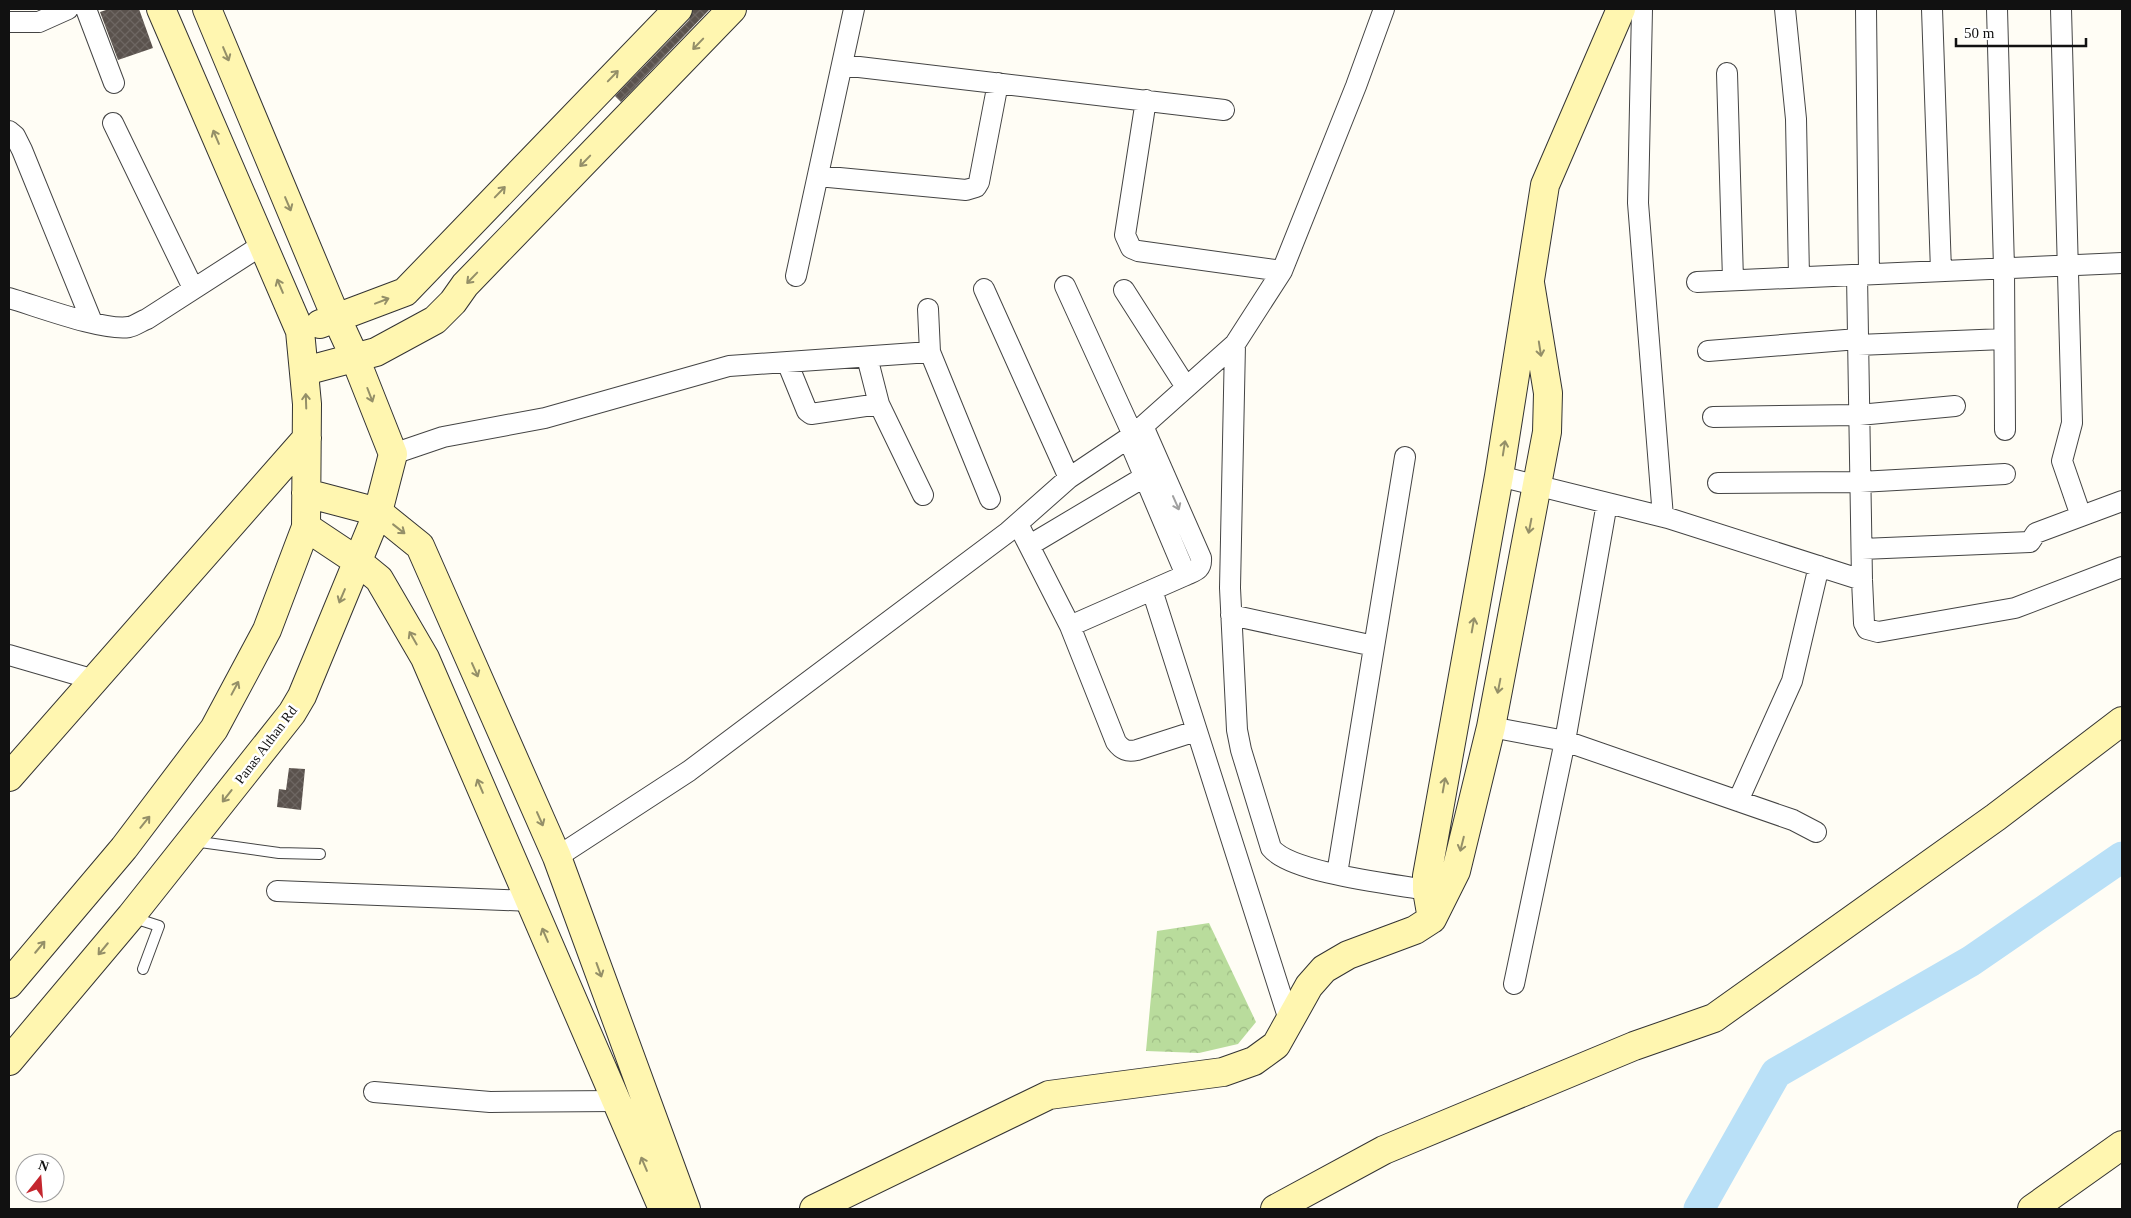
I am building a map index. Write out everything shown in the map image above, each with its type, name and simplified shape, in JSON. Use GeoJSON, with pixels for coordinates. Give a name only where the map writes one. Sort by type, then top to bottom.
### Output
{"type":"FeatureCollection","features":[{"type":"Feature","properties":{"kind":"street"},"geometry":{"type":"LineString","coordinates":[[9,22],[38,22],[68,9]]}},
{"type":"Feature","properties":{"kind":"street"},"geometry":{"type":"LineString","coordinates":[[86,9],[114,83]]}},
{"type":"Feature","properties":{"kind":"street"},"geometry":{"type":"LineString","coordinates":[[9,984],[124,848],[214,729],[267,630],[306,527],[307,438],[305,371],[300,331],[161,9]]}},
{"type":"Feature","properties":{"kind":"street"},"geometry":{"type":"LineString","coordinates":[[207,9],[336,318],[356,358],[393,454],[443,437],[544,418],[729,366],[930,352]]}},
{"type":"Feature","properties":{"kind":"street"},"geometry":{"type":"LineString","coordinates":[[300,331],[405,292],[678,9]]}},
{"type":"Feature","properties":{"kind":"street"},"geometry":{"type":"LineString","coordinates":[[305,371],[376,352],[435,320],[453,302],[465,285],[732,9]]}},
{"type":"Feature","properties":{"kind":"street"},"geometry":{"type":"LineString","coordinates":[[796,276],[854,9]]}},
{"type":"Feature","properties":{"kind":"street"},"geometry":{"type":"LineString","coordinates":[[557,857],[690,771],[1018,524],[1069,478],[1135,433],[1235,344],[1282,271],[1356,86],[1384,9]]}},
{"type":"Feature","properties":{"kind":"street"},"geometry":{"type":"LineString","coordinates":[[1432,919],[1426,890],[1427,876],[1499,476],[1545,186],[1621,9]]}},
{"type":"Feature","properties":{"kind":"street"},"geometry":{"type":"LineString","coordinates":[[1642,9],[1638,203],[1663,517]]}},
{"type":"Feature","properties":{"kind":"street"},"geometry":{"type":"LineString","coordinates":[[1785,9],[1796,119],[1798,277]]}},
{"type":"Feature","properties":{"kind":"street"},"geometry":{"type":"LineString","coordinates":[[1866,9],[1863,275],[1858,342],[1864,623],[1867,629],[1878,632],[2015,608],[2122,567]]}},
{"type":"Feature","properties":{"kind":"street"},"geometry":{"type":"LineString","coordinates":[[1932,9],[1941,271]]}},
{"type":"Feature","properties":{"kind":"street"},"geometry":{"type":"LineString","coordinates":[[1997,9],[2004,268],[2005,430]]}},
{"type":"Feature","properties":{"kind":"street"},"geometry":{"type":"LineString","coordinates":[[2061,9],[2072,423],[2062,461],[2081,516]]}},
{"type":"Feature","properties":{"kind":"street"},"geometry":{"type":"LineString","coordinates":[[842,65],[1224,110]]}},
{"type":"Feature","properties":{"kind":"street"},"geometry":{"type":"LineString","coordinates":[[1727,73],[1733,280]]}},
{"type":"Feature","properties":{"kind":"street"},"geometry":{"type":"LineString","coordinates":[[818,176],[966,190],[976,187],[979,182],[998,83]]}},
{"type":"Feature","properties":{"kind":"street"},"geometry":{"type":"LineString","coordinates":[[1146,100],[1125,235],[1131,248],[1138,251],[1282,271]]}},
{"type":"Feature","properties":{"kind":"street"},"geometry":{"type":"LineString","coordinates":[[113,123],[193,288]]}},
{"type":"Feature","properties":{"kind":"street"},"geometry":{"type":"LineString","coordinates":[[9,131],[15,136],[22,150],[92,322]]}},
{"type":"Feature","properties":{"kind":"street"},"geometry":{"type":"LineString","coordinates":[[9,298],[92,322],[119,327],[130,326],[147,319],[262,245]]}},
{"type":"Feature","properties":{"kind":"street"},"geometry":{"type":"LineString","coordinates":[[1697,282],[2122,263]]}},
{"type":"Feature","properties":{"kind":"street"},"geometry":{"type":"LineString","coordinates":[[814,1209],[1049,1095],[1222,1072],[1254,1061],[1276,1045],[1309,986],[1324,969],[1348,955],[1415,930],[1432,919],[1456,871],[1491,727],[1538,486],[1549,413],[1530,283]]}},
{"type":"Feature","properties":{"kind":"street"},"geometry":{"type":"LineString","coordinates":[[1065,286],[1152,472],[1201,558],[1198,570],[1070,626]]}},
{"type":"Feature","properties":{"kind":"street"},"geometry":{"type":"LineString","coordinates":[[984,289],[1069,478]]}},
{"type":"Feature","properties":{"kind":"street"},"geometry":{"type":"LineString","coordinates":[[1124,290],[1186,387]]}},
{"type":"Feature","properties":{"kind":"street"},"geometry":{"type":"LineString","coordinates":[[928,309],[930,352],[990,499]]}},
{"type":"Feature","properties":{"kind":"street"},"geometry":{"type":"LineString","coordinates":[[1708,351],[1858,342],[2004,339]]}},
{"type":"Feature","properties":{"kind":"street"},"geometry":{"type":"LineString","coordinates":[[1235,344],[1231,615],[1237,730],[1241,750],[1272,848],[1284,860],[1337,874],[1426,890]]}},
{"type":"Feature","properties":{"kind":"street"},"geometry":{"type":"LineString","coordinates":[[867,357],[879,404],[924,495]]}},
{"type":"Feature","properties":{"kind":"street"},"geometry":{"type":"LineString","coordinates":[[788,362],[807,410],[811,414],[879,404]]}},
{"type":"Feature","properties":{"kind":"street"},"geometry":{"type":"LineString","coordinates":[[1714,417],[1859,415],[1955,406]]}},
{"type":"Feature","properties":{"kind":"street"},"geometry":{"type":"LineString","coordinates":[[9,777],[307,438]]}},
{"type":"Feature","properties":{"kind":"street","name":"Panas Althan Rd"},"geometry":{"type":"LineString","coordinates":[[9,1061],[192,841],[292,713],[302,696],[378,512],[393,454]]}},
{"type":"Feature","properties":{"kind":"street"},"geometry":{"type":"LineString","coordinates":[[1337,874],[1405,457]]}},
{"type":"Feature","properties":{"kind":"street"},"geometry":{"type":"LineString","coordinates":[[1030,545],[1152,472]]}},
{"type":"Feature","properties":{"kind":"street"},"geometry":{"type":"LineString","coordinates":[[1718,483],[1860,482],[2005,474]]}},
{"type":"Feature","properties":{"kind":"street"},"geometry":{"type":"LineString","coordinates":[[1499,476],[1663,517],[1862,580]]}},
{"type":"Feature","properties":{"kind":"street"},"geometry":{"type":"LineString","coordinates":[[306,492],[378,512],[420,546],[557,857],[686,1209]]}},
{"type":"Feature","properties":{"kind":"street"},"geometry":{"type":"LineString","coordinates":[[1862,550],[2030,542],[2036,532],[2122,501]]}},
{"type":"Feature","properties":{"kind":"street"},"geometry":{"type":"LineString","coordinates":[[1514,984],[1566,741],[1607,503]]}},
{"type":"Feature","properties":{"kind":"street"},"geometry":{"type":"LineString","coordinates":[[1018,524],[1070,626],[1116,742],[1122,749],[1129,752],[1196,731]]}},
{"type":"Feature","properties":{"kind":"street"},"geometry":{"type":"LineString","coordinates":[[306,527],[357,561],[379,579],[425,658],[663,1209]]}},
{"type":"Feature","properties":{"kind":"street"},"geometry":{"type":"LineString","coordinates":[[1738,801],[1792,681],[1819,566]]}},
{"type":"Feature","properties":{"kind":"street"},"geometry":{"type":"LineString","coordinates":[[1152,590],[1290,1023]]}},
{"type":"Feature","properties":{"kind":"street"},"geometry":{"type":"LineString","coordinates":[[1231,615],[1374,646]]}},
{"type":"Feature","properties":{"kind":"street"},"geometry":{"type":"LineString","coordinates":[[9,655],[95,680]]}},
{"type":"Feature","properties":{"kind":"street"},"geometry":{"type":"LineString","coordinates":[[1275,1209],[1384,1150],[1634,1046],[1714,1018],[1990,821],[2122,721]]}},
{"type":"Feature","properties":{"kind":"street"},"geometry":{"type":"LineString","coordinates":[[1491,727],[1566,741],[1792,820],[1816,832]]}},
{"type":"Feature","properties":{"kind":"street"},"geometry":{"type":"LineString","coordinates":[[277,892],[531,901]]}},
{"type":"Feature","properties":{"kind":"street"},"geometry":{"type":"LineString","coordinates":[[374,1092],[490,1102],[616,1101]]}},
{"type":"Feature","properties":{"kind":"street"},"geometry":{"type":"LineString","coordinates":[[2032,1209],[2122,1145]]}},
{"type":"Feature","properties":{"kind":"lane"},"geometry":{"type":"LineString","coordinates":[[192,841],[278,853],[320,854]]}},
{"type":"Feature","properties":{"kind":"lane"},"geometry":{"type":"LineString","coordinates":[[131,916],[158,926],[143,968]]}},
{"type":"Feature","properties":{"kind":"green space"},"geometry":{"type":"Polygon","coordinates":[[[1209,923],[1256,1022],[1238,1044],[1199,1053],[1146,1051],[1157,931],[1209,923]]]}},
{"type":"Feature","properties":{"kind":"building"},"geometry":{"type":"Polygon","coordinates":[[[109,9],[139,9],[153,48],[118,60],[100,12],[109,9]]]}},
{"type":"Feature","properties":{"kind":"building"},"geometry":{"type":"Polygon","coordinates":[[[693,9],[710,9],[621,102],[615,96],[689,20],[693,9]]]}},
{"type":"Feature","properties":{"kind":"building"},"geometry":{"type":"Polygon","coordinates":[[[289,768],[305,769],[301,810],[277,807],[279,789],[286,790],[289,768]]]}},
{"type":"Feature","properties":{"kind":"waterway"},"geometry":{"type":"LineString","coordinates":[[1699,1209],[1776,1073],[1971,961],[2122,857]]}}]}
